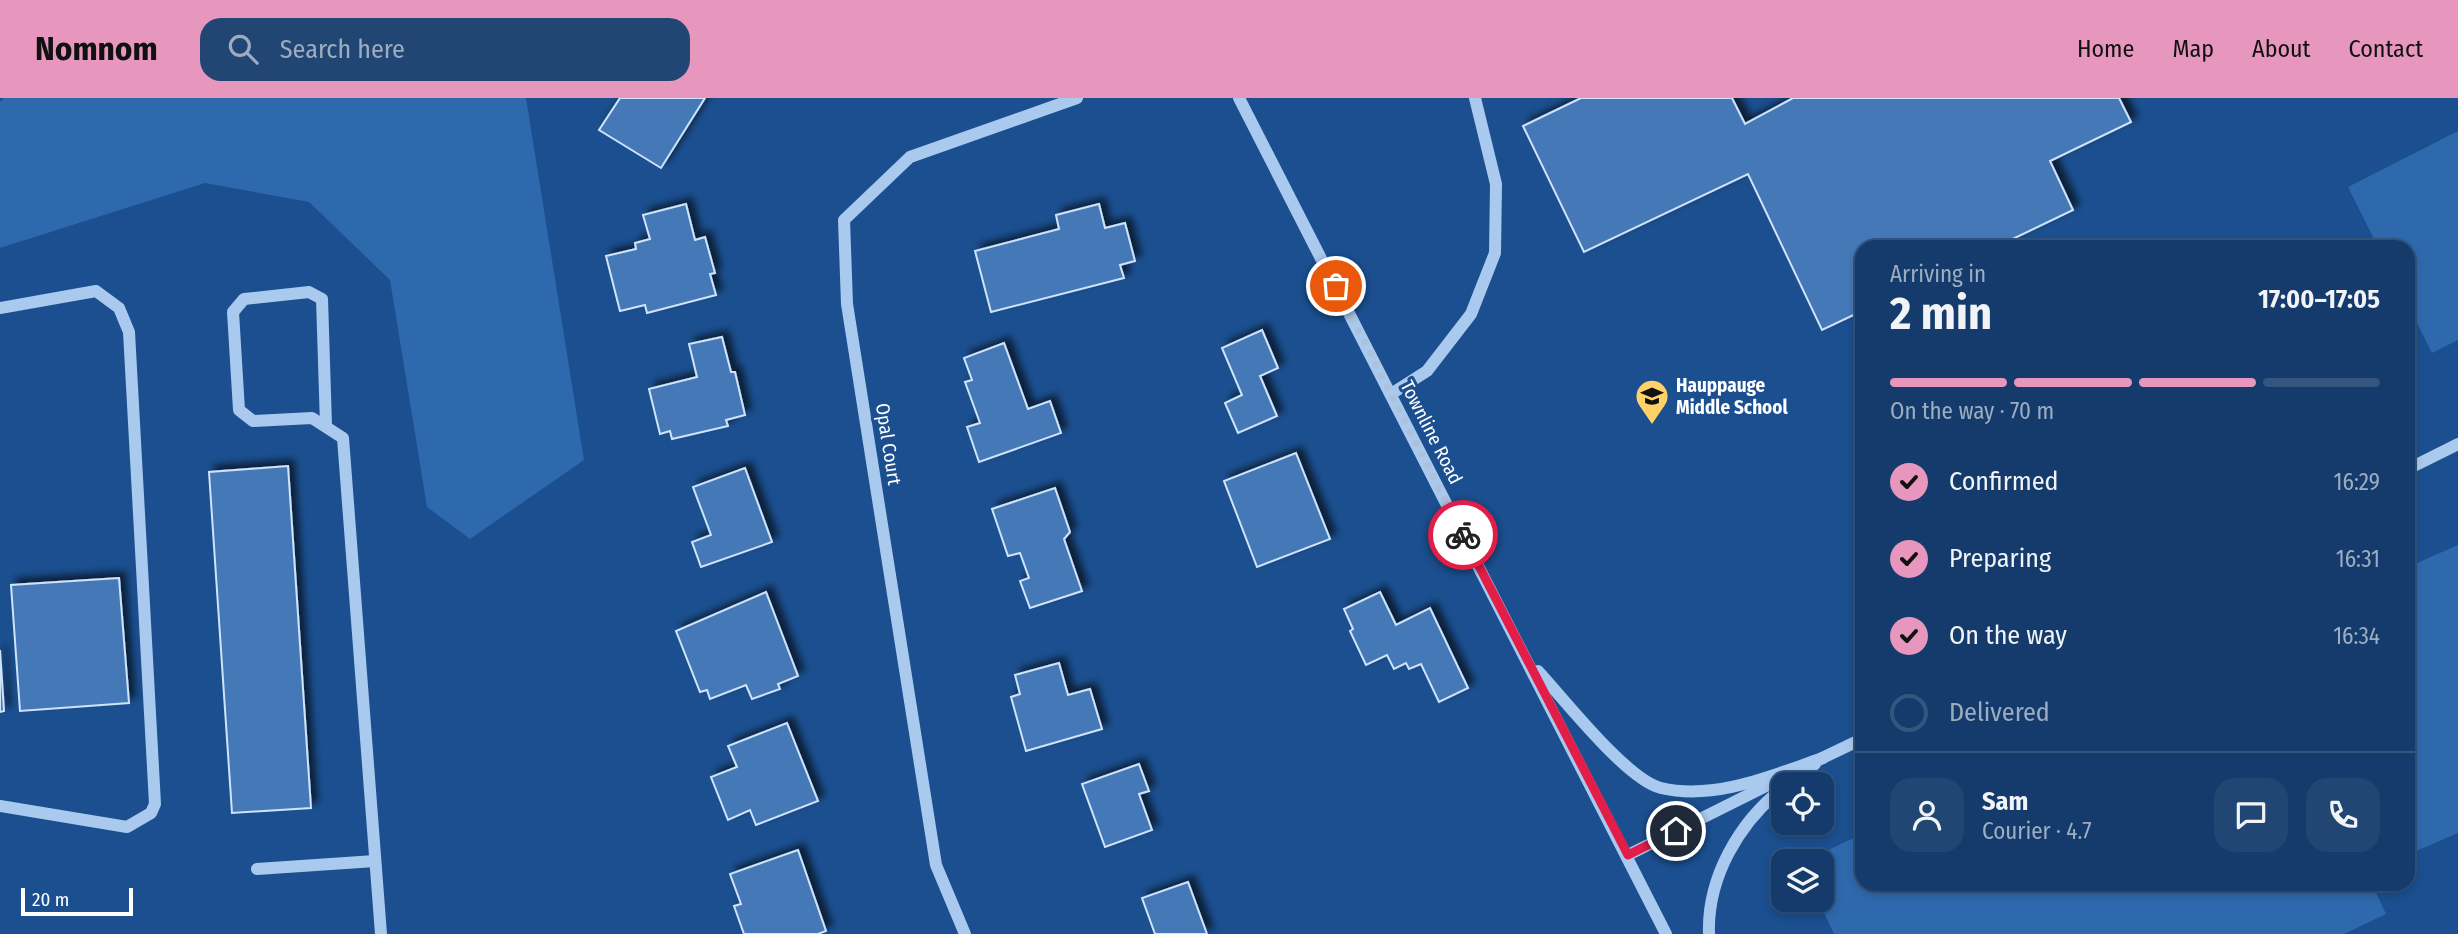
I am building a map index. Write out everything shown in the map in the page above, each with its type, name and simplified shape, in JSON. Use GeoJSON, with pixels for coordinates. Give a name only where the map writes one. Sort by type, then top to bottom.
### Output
{"type":"FeatureCollection","features":[{"type":"Feature","properties":{"kind":"street","name":"Opal Court"},"geometry":{"type":"LineString","coordinates":[[965,934],[936,865],[846,304],[844,220],[910,157],[1077,98]]}},
{"type":"Feature","properties":{"kind":"street","name":"Townline Road"},"geometry":{"type":"LineString","coordinates":[[1239,98],[1666,934]]}},
{"type":"Feature","properties":{"kind":"street"},"geometry":{"type":"LineString","coordinates":[[1391,394],[1427,371],[1471,314],[1495,253],[1496,184],[1475,98]]}},
{"type":"Feature","properties":{"kind":"street"},"geometry":{"type":"LineString","coordinates":[[0,308],[96,291],[119,308],[129,332],[155,804],[150,813],[127,827],[0,806]]}},
{"type":"Feature","properties":{"kind":"street"},"geometry":{"type":"LineString","coordinates":[[326,425],[322,299],[309,292],[244,299],[233,312],[239,410],[253,421],[312,418],[343,439],[381,934]]}},
{"type":"Feature","properties":{"kind":"street"},"geometry":{"type":"LineString","coordinates":[[2415,465],[2458,444]]}},
{"type":"Feature","properties":{"kind":"street"},"geometry":{"type":"LineString","coordinates":[[1527,658],[1627,768],[1660,788],[1707,791],[1759,780],[1823,758]]}},
{"type":"Feature","properties":{"kind":"street"},"geometry":{"type":"LineString","coordinates":[[1628,855],[1855,742]]}},
{"type":"Feature","properties":{"kind":"street"},"geometry":{"type":"LineString","coordinates":[[1805,772],[1823,758]]}},
{"type":"Feature","properties":{"kind":"street"},"geometry":{"type":"LineString","coordinates":[[1709,934],[1708,911],[1718,871],[1742,832],[1771,798]]}},
{"type":"Feature","properties":{"kind":"street"},"geometry":{"type":"LineString","coordinates":[[257,869],[375,861]]}},
{"type":"Feature","properties":{"kind":"shaded area"},"geometry":{"type":"Polygon","coordinates":[[[4,98],[526,98],[584,460],[470,539],[427,507],[390,280],[309,202],[205,183],[0,248],[0,102],[4,98]]]}},
{"type":"Feature","properties":{"kind":"shaded area"},"geometry":{"type":"Polygon","coordinates":[[[2458,131],[2458,340],[2432,353],[2415,319],[2415,240],[2374,240],[2348,187],[2458,131]]]}},
{"type":"Feature","properties":{"kind":"shaded area"},"geometry":{"type":"Polygon","coordinates":[[[2458,545],[2458,833],[2415,852],[2415,564],[2458,545]]]}},
{"type":"Feature","properties":{"kind":"shaded area"},"geometry":{"type":"Polygon","coordinates":[[[1855,837],[1855,891],[2375,891],[2386,914],[2344,934],[1834,934],[1824,912],[1834,912],[1834,849],[1830,849],[1855,837]]]}},
{"type":"Feature","properties":{"kind":"building"},"geometry":{"type":"Polygon","coordinates":[[[620,98],[705,98],[661,168],[599,130],[620,98]]]}},
{"type":"Feature","properties":{"kind":"building"},"geometry":{"type":"Polygon","coordinates":[[[1581,98],[1732,98],[1745,124],[1793,98],[2119,98],[2131,122],[2050,161],[2073,210],[2011,240],[1855,240],[1855,314],[1822,330],[1748,174],[1584,252],[1523,126],[1581,98]]]}},
{"type":"Feature","properties":{"kind":"building"},"geometry":{"type":"Polygon","coordinates":[[[686,204],[695,240],[705,237],[715,273],[710,274],[716,295],[647,313],[645,305],[620,311],[606,256],[636,249],[635,243],[650,239],[643,215],[686,204]]]}},
{"type":"Feature","properties":{"kind":"building"},"geometry":{"type":"Polygon","coordinates":[[[1099,204],[1105,228],[1125,223],[1135,261],[1120,265],[1124,278],[991,312],[975,251],[1059,229],[1056,215],[1099,204]]]}},
{"type":"Feature","properties":{"kind":"building"},"geometry":{"type":"Polygon","coordinates":[[[1262,330],[1278,368],[1260,376],[1277,416],[1238,433],[1225,403],[1242,395],[1222,348],[1262,330]]]}},
{"type":"Feature","properties":{"kind":"building"},"geometry":{"type":"Polygon","coordinates":[[[722,337],[731,372],[735,372],[745,415],[726,420],[728,426],[672,439],[670,431],[660,434],[649,389],[697,377],[689,344],[722,337]]]}},
{"type":"Feature","properties":{"kind":"building"},"geometry":{"type":"Polygon","coordinates":[[[1004,343],[1028,409],[1050,401],[1061,433],[979,462],[967,427],[980,423],[965,382],[972,380],[964,358],[1004,343]]]}},
{"type":"Feature","properties":{"kind":"building"},"geometry":{"type":"Polygon","coordinates":[[[1296,453],[1330,539],[1257,567],[1224,481],[1296,453]]]}},
{"type":"Feature","properties":{"kind":"building"},"geometry":{"type":"Polygon","coordinates":[[[288,466],[311,808],[232,813],[209,472],[288,466]]]}},
{"type":"Feature","properties":{"kind":"building"},"geometry":{"type":"Polygon","coordinates":[[[745,468],[772,542],[701,567],[692,542],[711,535],[693,487],[745,468]]]}},
{"type":"Feature","properties":{"kind":"building"},"geometry":{"type":"Polygon","coordinates":[[[1055,488],[1070,532],[1064,539],[1082,591],[1030,608],[1020,581],[1029,578],[1020,553],[1008,556],[992,509],[1055,488]]]}},
{"type":"Feature","properties":{"kind":"building"},"geometry":{"type":"Polygon","coordinates":[[[119,578],[129,703],[20,711],[11,585],[119,578]]]}},
{"type":"Feature","properties":{"kind":"building"},"geometry":{"type":"Polygon","coordinates":[[[766,592],[798,676],[778,684],[780,689],[752,699],[746,685],[710,699],[707,690],[700,692],[676,631],[766,592]]]}},
{"type":"Feature","properties":{"kind":"building"},"geometry":{"type":"Polygon","coordinates":[[[1380,592],[1396,625],[1430,608],[1468,688],[1439,702],[1421,664],[1409,669],[1406,663],[1394,669],[1387,655],[1366,665],[1350,631],[1353,629],[1344,609],[1380,592]]]}},
{"type":"Feature","properties":{"kind":"building"},"geometry":{"type":"Polygon","coordinates":[[[0,650],[4,711],[0,712],[0,650]]]}},
{"type":"Feature","properties":{"kind":"building"},"geometry":{"type":"Polygon","coordinates":[[[1059,663],[1068,695],[1090,689],[1102,729],[1026,751],[1011,697],[1020,694],[1015,675],[1059,663]]]}},
{"type":"Feature","properties":{"kind":"building"},"geometry":{"type":"Polygon","coordinates":[[[787,723],[818,801],[756,825],[750,810],[728,820],[711,777],[737,767],[728,746],[787,723]]]}},
{"type":"Feature","properties":{"kind":"building"},"geometry":{"type":"Polygon","coordinates":[[[1139,764],[1149,791],[1139,794],[1152,830],[1105,847],[1082,784],[1139,764]]]}},
{"type":"Feature","properties":{"kind":"building"},"geometry":{"type":"Polygon","coordinates":[[[798,850],[826,931],[818,934],[744,934],[734,906],[741,904],[730,874],[798,850]]]}},
{"type":"Feature","properties":{"kind":"building"},"geometry":{"type":"Polygon","coordinates":[[[1188,882],[1207,934],[1155,934],[1142,898],[1188,882]]]}},
{"type":"Feature","properties":{"kind":"way so far"},"geometry":{"type":"LineString","coordinates":[[1336,286],[1463,535]]}},
{"type":"Feature","properties":{"kind":"place","name":"Hauppauge Middle School"},"geometry":{"type":"Point","coordinates":[1652,426]}},
{"type":"Feature","properties":{"kind":"route"},"geometry":{"type":"LineString","coordinates":[[1463,535],[1628,855],[1676,831]]}}]}
